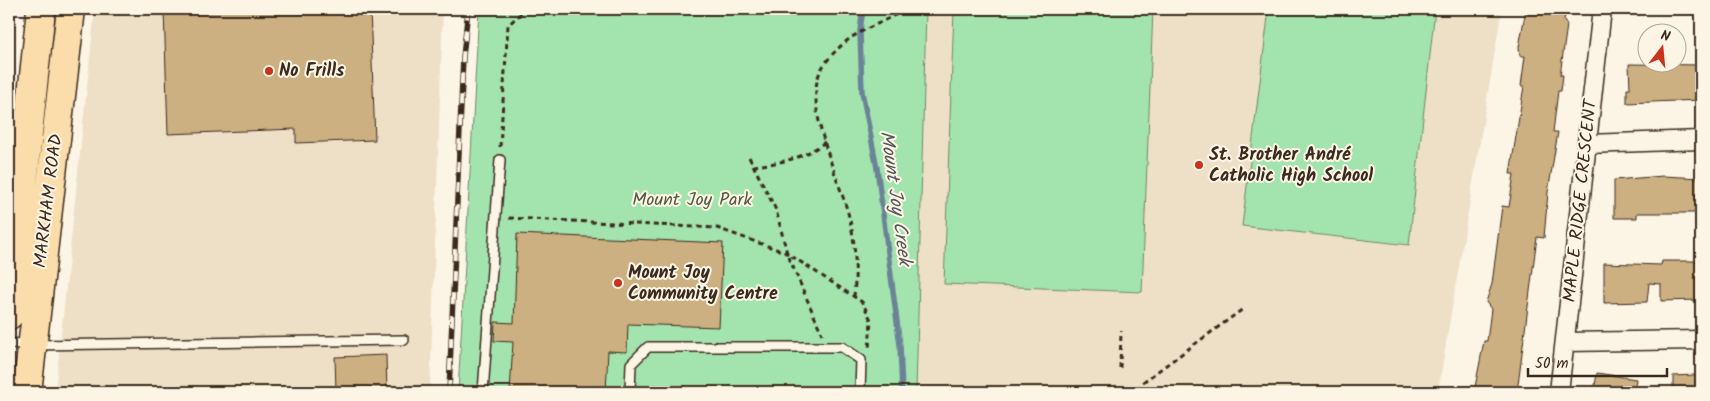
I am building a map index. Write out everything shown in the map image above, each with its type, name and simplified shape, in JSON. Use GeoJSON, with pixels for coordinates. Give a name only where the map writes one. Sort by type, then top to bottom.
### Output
{"type":"FeatureCollection","features":[{"type":"Feature","properties":{"kind":"main road","name":"MARKHAM ROAD"},"geometry":{"type":"LineString","coordinates":[[9,315],[41,9]]}},
{"type":"Feature","properties":{"kind":"main road","name":"MARKHAM ROAD"},"geometry":{"type":"LineString","coordinates":[[27,392],[20,344],[71,9]]}},
{"type":"Feature","properties":{"kind":"street","name":"MAPLE RIDGE CRESCENT"},"geometry":{"type":"LineString","coordinates":[[1559,392],[1602,9]]}},
{"type":"Feature","properties":{"kind":"street"},"geometry":{"type":"LineString","coordinates":[[1587,144],[1701,140]]}},
{"type":"Feature","properties":{"kind":"street"},"geometry":{"type":"LineString","coordinates":[[1565,342],[1701,340]]}},
{"type":"Feature","properties":{"kind":"lane"},"geometry":{"type":"LineString","coordinates":[[484,392],[500,160]]}},
{"type":"Feature","properties":{"kind":"lane"},"geometry":{"type":"LineString","coordinates":[[20,344],[404,340]]}},
{"type":"Feature","properties":{"kind":"lane"},"geometry":{"type":"LineString","coordinates":[[630,392],[631,364],[648,347],[842,347],[861,360],[860,392]]}},
{"type":"Feature","properties":{"kind":"path"},"geometry":{"type":"LineString","coordinates":[[500,160],[508,25],[526,9]]}},
{"type":"Feature","properties":{"kind":"path"},"geometry":{"type":"LineString","coordinates":[[854,297],[857,268],[851,225],[841,187],[817,119],[816,93],[821,69],[843,43],[904,9]]}},
{"type":"Feature","properties":{"kind":"path"},"geometry":{"type":"LineString","coordinates":[[754,166],[790,160],[804,155],[825,142]]}},
{"type":"Feature","properties":{"kind":"path"},"geometry":{"type":"LineString","coordinates":[[749,157],[776,210],[787,253],[828,347]]}},
{"type":"Feature","properties":{"kind":"path"},"geometry":{"type":"LineString","coordinates":[[496,217],[717,228],[787,253],[862,302],[871,320],[868,351],[861,360]]}},
{"type":"Feature","properties":{"kind":"path"},"geometry":{"type":"LineString","coordinates":[[1143,382],[1243,309]]}},
{"type":"Feature","properties":{"kind":"path"},"geometry":{"type":"LineString","coordinates":[[1120,368],[1121,331]]}},
{"type":"Feature","properties":{"kind":"shaded area"},"geometry":{"type":"Polygon","coordinates":[[[95,9],[443,9],[430,392],[55,392],[95,9]]]}},
{"type":"Feature","properties":{"kind":"shaded area","name":"St. Brother André Catholic High School"},"geometry":{"type":"Polygon","coordinates":[[[926,9],[1502,9],[1438,392],[916,392],[926,9]]]}},
{"type":"Feature","properties":{"kind":"green space","name":"Mount Joy Park"},"geometry":{"type":"Polygon","coordinates":[[[479,9],[926,9],[916,392],[458,392],[479,9]]]}},
{"type":"Feature","properties":{"kind":"green space"},"geometry":{"type":"Polygon","coordinates":[[[954,9],[1153,9],[1142,292],[944,284],[954,9]]]}},
{"type":"Feature","properties":{"kind":"green space"},"geometry":{"type":"Polygon","coordinates":[[[1269,9],[1435,9],[1409,245],[1242,226],[1269,9]]]}},
{"type":"Feature","properties":{"kind":"building","name":"No Frills"},"geometry":{"type":"Polygon","coordinates":[[[164,9],[370,9],[375,140],[296,143],[296,129],[168,134],[164,9]]]}},
{"type":"Feature","properties":{"kind":"building"},"geometry":{"type":"Polygon","coordinates":[[[1526,9],[1566,9],[1564,21],[1567,25],[1560,75],[1563,75],[1561,91],[1558,91],[1553,132],[1558,132],[1548,192],[1544,238],[1537,237],[1517,392],[1474,392],[1484,341],[1487,341],[1491,309],[1486,302],[1492,284],[1502,206],[1509,207],[1514,174],[1510,174],[1524,86],[1521,86],[1525,56],[1520,56],[1519,47],[1526,9]]]}},
{"type":"Feature","properties":{"kind":"building"},"geometry":{"type":"Polygon","coordinates":[[[1629,64],[1638,64],[1638,72],[1688,72],[1688,65],[1701,65],[1701,100],[1627,103],[1627,89],[1630,89],[1629,64]]]}},
{"type":"Feature","properties":{"kind":"building"},"geometry":{"type":"Polygon","coordinates":[[[1663,176],[1701,178],[1701,213],[1637,213],[1637,218],[1614,218],[1614,180],[1663,176]]]}},
{"type":"Feature","properties":{"kind":"building","name":"Mount Joy Community Centre"},"geometry":{"type":"Polygon","coordinates":[[[517,234],[723,243],[719,327],[628,324],[627,352],[608,351],[606,392],[510,392],[513,342],[494,341],[495,322],[514,323],[517,234]]]}},
{"type":"Feature","properties":{"kind":"building"},"geometry":{"type":"Polygon","coordinates":[[[1662,261],[1701,261],[1701,300],[1661,301],[1661,284],[1649,283],[1647,302],[1604,303],[1604,263],[1661,265],[1662,261]]]}},
{"type":"Feature","properties":{"kind":"building"},"geometry":{"type":"Polygon","coordinates":[[[386,355],[387,392],[336,392],[335,357],[386,355]]]}},
{"type":"Feature","properties":{"kind":"building"},"geometry":{"type":"Polygon","coordinates":[[[1597,373],[1636,379],[1634,392],[1594,392],[1597,373]]]}},
{"type":"Feature","properties":{"kind":"building"},"geometry":{"type":"Polygon","coordinates":[[[1673,376],[1701,376],[1701,392],[1673,392],[1673,376]]]}},
{"type":"Feature","properties":{"kind":"waterway","name":"Mount Joy Creek"},"geometry":{"type":"LineString","coordinates":[[863,9],[860,31],[862,92],[877,168],[900,345],[902,392]]}},
{"type":"Feature","properties":{"kind":"railway"},"geometry":{"type":"LineString","coordinates":[[449,392],[463,57],[468,9]]}},
{"type":"Feature","properties":{"kind":"place","name":"No Frills"},"geometry":{"type":"Point","coordinates":[269,71]}},
{"type":"Feature","properties":{"kind":"place","name":"St. Brother André Catholic High School"},"geometry":{"type":"Point","coordinates":[1199,165]}},
{"type":"Feature","properties":{"kind":"place","name":"Mount Joy Community Centre"},"geometry":{"type":"Point","coordinates":[618,283]}}]}
